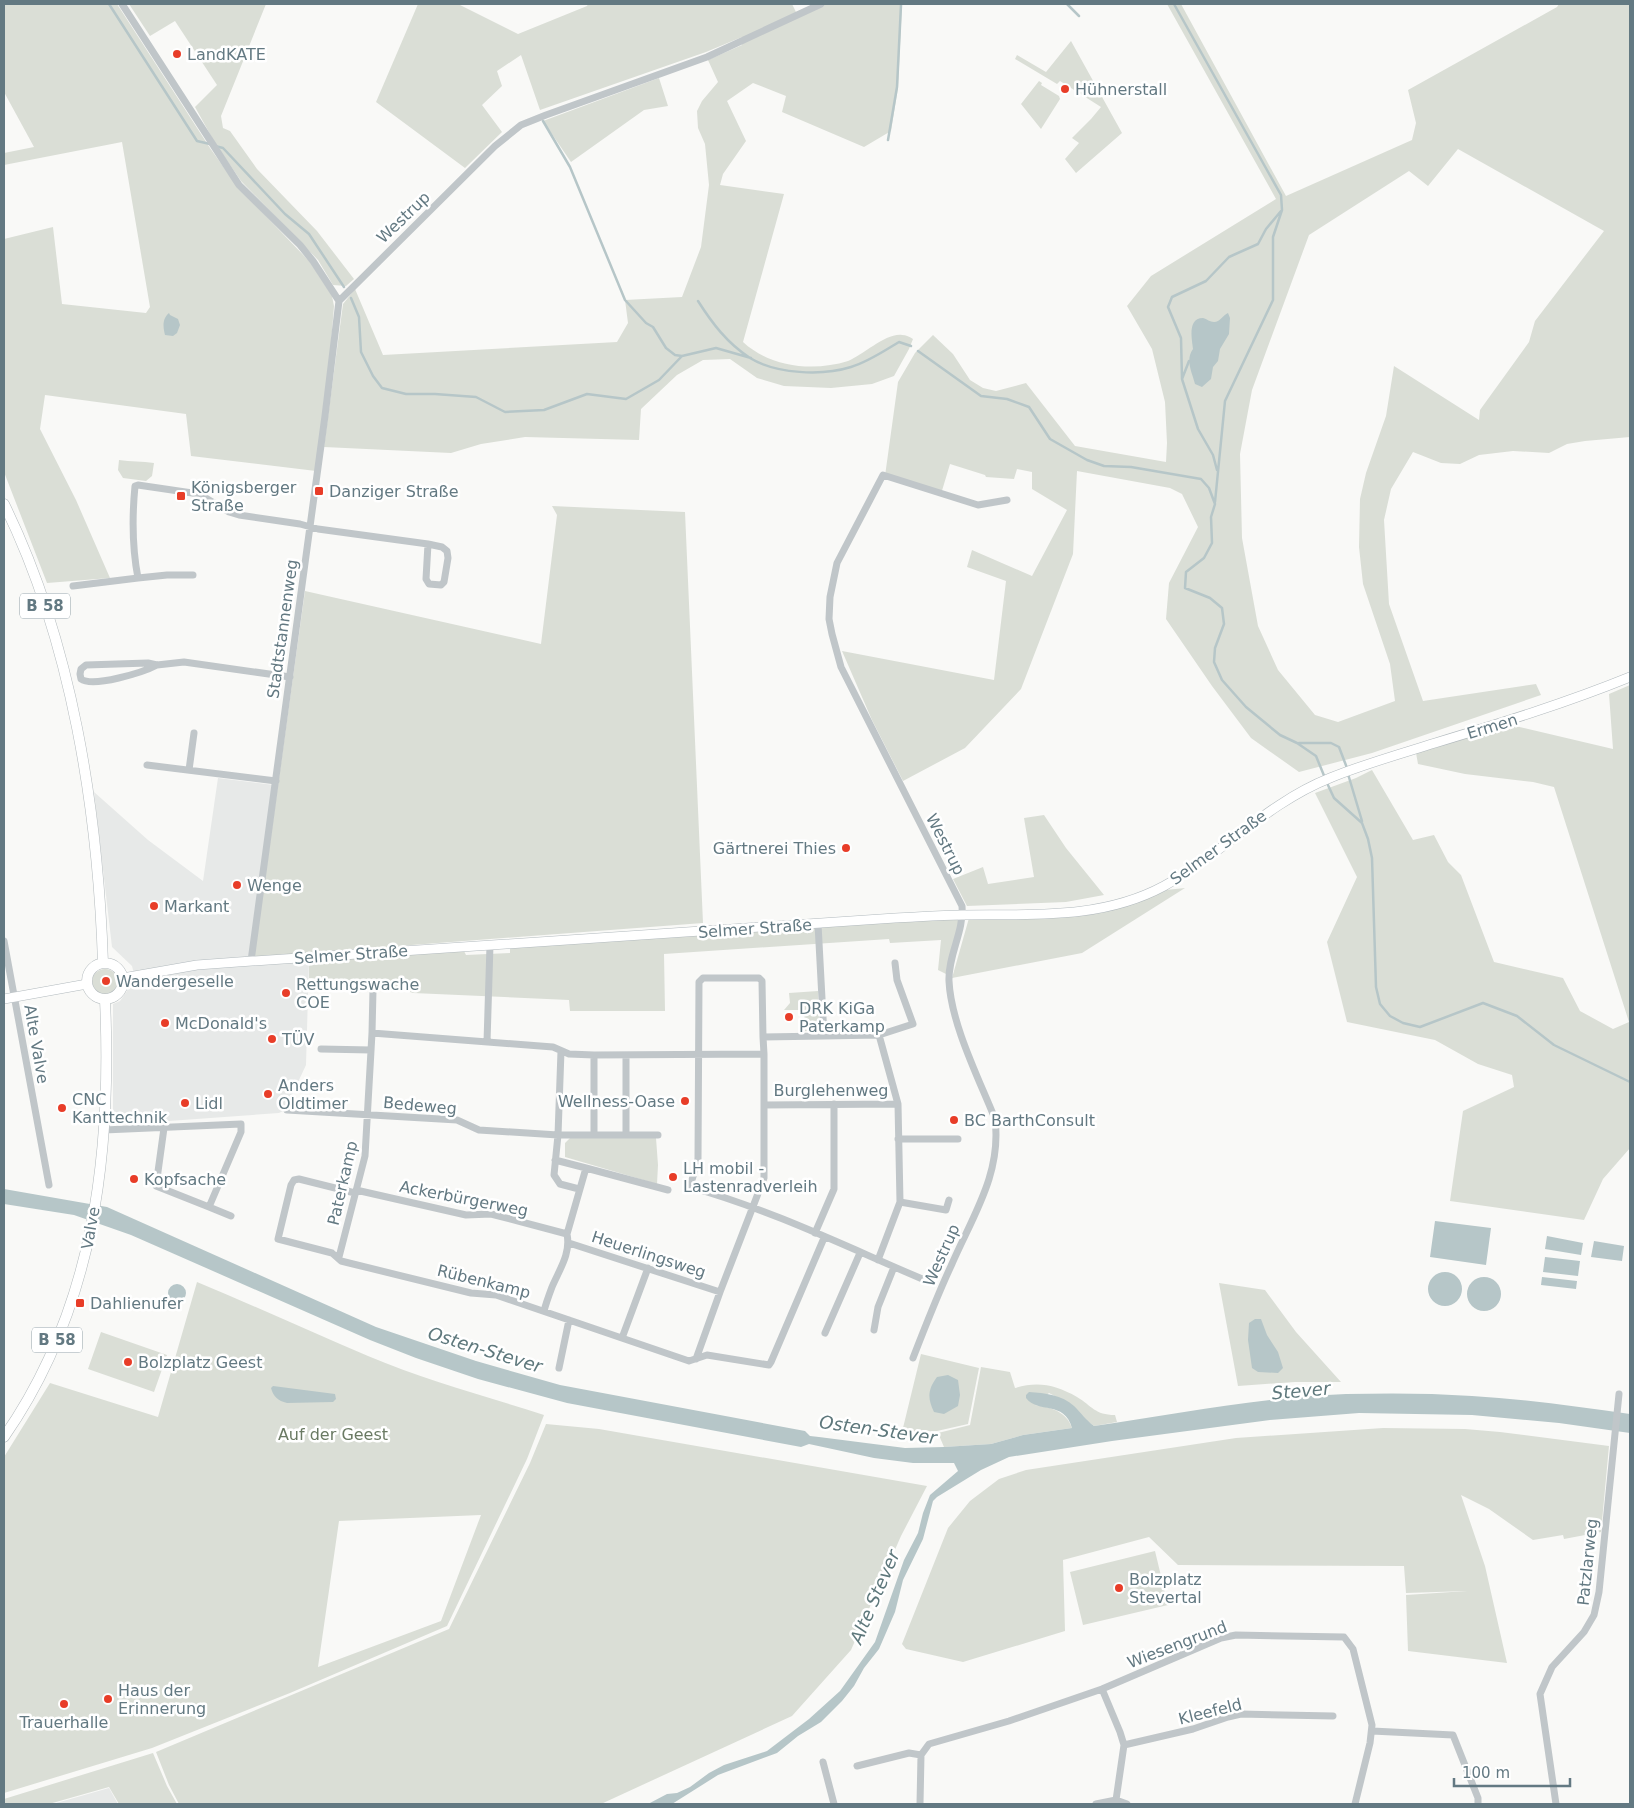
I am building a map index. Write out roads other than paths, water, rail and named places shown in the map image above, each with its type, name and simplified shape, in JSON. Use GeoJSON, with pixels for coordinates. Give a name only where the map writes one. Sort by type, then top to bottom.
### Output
{"type":"FeatureCollection","features":[{"type":"Feature","properties":{"kind":"main road","name":"B 58"},"geometry":{"type":"LineString","coordinates":[[4,504],[38,584],[73,706],[91,811],[103,963]]}},
{"type":"Feature","properties":{"kind":"main road","name":"Ermen"},"geometry":{"type":"LineString","coordinates":[[1348,771],[1547,709],[1630,677]]}},
{"type":"Feature","properties":{"kind":"main road","name":"Selmer Straße"},"geometry":{"type":"LineString","coordinates":[[122,978],[197,966],[251,961],[962,915],[1074,913],[1128,901],[1162,887],[1206,859],[1293,795],[1348,771]]}},
{"type":"Feature","properties":{"kind":"main road"},"geometry":{"type":"LineString","coordinates":[[103,963],[115,966],[122,978],[123,986],[119,993],[113,998],[105,1000],[93,996],[87,984],[90,970],[103,963]]}},
{"type":"Feature","properties":{"kind":"main road"},"geometry":{"type":"LineString","coordinates":[[4,1000],[87,984]]}},
{"type":"Feature","properties":{"kind":"main road","name":"Valve"},"geometry":{"type":"LineString","coordinates":[[4,1438],[37,1385],[58,1340],[78,1284],[96,1196],[104,1130],[107,1054],[105,1000]]}},
{"type":"Feature","properties":{"kind":"street"},"geometry":{"type":"LineString","coordinates":[[122,4],[239,185],[300,245],[313,261],[339,301]]}},
{"type":"Feature","properties":{"kind":"street","name":"Westrup"},"geometry":{"type":"LineString","coordinates":[[339,301],[495,146],[521,125],[546,114],[707,57],[821,4]]}},
{"type":"Feature","properties":{"kind":"street","name":"Stadtstannenweg"},"geometry":{"type":"LineString","coordinates":[[251,961],[339,301]]}},
{"type":"Feature","properties":{"kind":"street","name":"Westrup"},"geometry":{"type":"LineString","coordinates":[[913,1358],[948,1273],[991,1178],[996,1150],[995,1119],[962,1037],[950,993],[950,969],[958,938],[962,906],[841,667],[829,619],[830,597],[837,563],[882,475],[978,505],[1007,500]]}},
{"type":"Feature","properties":{"kind":"street"},"geometry":{"type":"LineString","coordinates":[[138,578],[133,544],[133,508],[135,486],[138,484],[199,494],[228,512],[239,515],[310,526],[318,529],[428,544],[442,547],[447,551],[448,558],[444,582],[441,585],[429,584],[426,579],[428,544]]}},
{"type":"Feature","properties":{"kind":"street"},"geometry":{"type":"LineString","coordinates":[[73,586],[167,575],[194,575]]}},
{"type":"Feature","properties":{"kind":"street"},"geometry":{"type":"LineString","coordinates":[[157,665],[148,670],[120,677],[88,682],[83,681],[80,674],[81,669],[86,665],[148,663],[157,665],[184,662],[290,678]]}},
{"type":"Feature","properties":{"kind":"street"},"geometry":{"type":"LineString","coordinates":[[189,770],[194,733]]}},
{"type":"Feature","properties":{"kind":"street"},"geometry":{"type":"LineString","coordinates":[[147,765],[276,781]]}},
{"type":"Feature","properties":{"kind":"street"},"geometry":{"type":"LineString","coordinates":[[818,924],[824,1036]]}},
{"type":"Feature","properties":{"kind":"street","name":"Alte Valve"},"geometry":{"type":"LineString","coordinates":[[4,941],[49,1185]]}},
{"type":"Feature","properties":{"kind":"street"},"geometry":{"type":"LineString","coordinates":[[487,1042],[490,945]]}},
{"type":"Feature","properties":{"kind":"street"},"geometry":{"type":"LineString","coordinates":[[764,1037],[879,1035],[913,1024],[897,980],[895,963]]}},
{"type":"Feature","properties":{"kind":"street","name":"Heuerlingsweg"},"geometry":{"type":"LineString","coordinates":[[696,1360],[764,1178],[764,1037],[762,981],[759,978],[703,978],[699,982],[698,1054]]}},
{"type":"Feature","properties":{"kind":"street","name":"Paterkamp"},"geometry":{"type":"LineString","coordinates":[[334,984],[370,987],[373,990],[365,1156],[339,1257]]}},
{"type":"Feature","properties":{"kind":"street"},"geometry":{"type":"LineString","coordinates":[[372,1033],[553,1047],[569,1054],[764,1054]]}},
{"type":"Feature","properties":{"kind":"street"},"geometry":{"type":"LineString","coordinates":[[878,1260],[900,1202],[898,1104],[879,1035]]}},
{"type":"Feature","properties":{"kind":"street"},"geometry":{"type":"LineString","coordinates":[[321,1049],[371,1050]]}},
{"type":"Feature","properties":{"kind":"street"},"geometry":{"type":"LineString","coordinates":[[561,1051],[558,1136],[554,1176],[560,1184],[579,1189]]}},
{"type":"Feature","properties":{"kind":"street"},"geometry":{"type":"LineString","coordinates":[[698,1054],[698,1159],[690,1187],[753,1208],[927,1281]]}},
{"type":"Feature","properties":{"kind":"street"},"geometry":{"type":"LineString","coordinates":[[594,1055],[594,1135]]}},
{"type":"Feature","properties":{"kind":"street"},"geometry":{"type":"LineString","coordinates":[[626,1055],[626,1135]]}},
{"type":"Feature","properties":{"kind":"street"},"geometry":{"type":"LineString","coordinates":[[815,1233],[834,1189],[834,1104]]}},
{"type":"Feature","properties":{"kind":"street","name":"Burglehenweg"},"geometry":{"type":"LineString","coordinates":[[764,1105],[898,1104]]}},
{"type":"Feature","properties":{"kind":"street"},"geometry":{"type":"LineString","coordinates":[[287,1110],[367,1115]]}},
{"type":"Feature","properties":{"kind":"street","name":"Bedeweg"},"geometry":{"type":"LineString","coordinates":[[367,1115],[457,1120],[479,1130],[558,1136]]}},
{"type":"Feature","properties":{"kind":"street"},"geometry":{"type":"LineString","coordinates":[[104,1130],[241,1124],[241,1132],[209,1207]]}},
{"type":"Feature","properties":{"kind":"street"},"geometry":{"type":"LineString","coordinates":[[164,1128],[156,1186],[231,1216]]}},
{"type":"Feature","properties":{"kind":"street"},"geometry":{"type":"LineString","coordinates":[[558,1136],[658,1135]]}},
{"type":"Feature","properties":{"kind":"street"},"geometry":{"type":"LineString","coordinates":[[898,1139],[958,1139]]}},
{"type":"Feature","properties":{"kind":"street"},"geometry":{"type":"LineString","coordinates":[[555,1160],[668,1190]]}},
{"type":"Feature","properties":{"kind":"street"},"geometry":{"type":"LineString","coordinates":[[544,1311],[552,1285],[560,1272],[569,1243],[567,1234],[586,1168]]}},
{"type":"Feature","properties":{"kind":"street","name":"Ackerbürgerweg"},"geometry":{"type":"LineString","coordinates":[[339,1257],[332,1253],[278,1239],[291,1185],[294,1180],[300,1179],[466,1215],[491,1214],[567,1234]]}},
{"type":"Feature","properties":{"kind":"street"},"geometry":{"type":"LineString","coordinates":[[900,1202],[946,1210],[949,1200]]}},
{"type":"Feature","properties":{"kind":"street","name":"Rübenkamp"},"geometry":{"type":"LineString","coordinates":[[339,1257],[341,1261],[471,1293],[496,1295],[689,1361],[706,1355],[769,1365],[824,1238]]}},
{"type":"Feature","properties":{"kind":"street","name":"Heuerlingsweg"},"geometry":{"type":"LineString","coordinates":[[569,1243],[720,1292]]}},
{"type":"Feature","properties":{"kind":"street"},"geometry":{"type":"LineString","coordinates":[[825,1333],[860,1253]]}},
{"type":"Feature","properties":{"kind":"street"},"geometry":{"type":"LineString","coordinates":[[874,1330],[878,1307],[894,1267]]}},
{"type":"Feature","properties":{"kind":"street"},"geometry":{"type":"LineString","coordinates":[[622,1338],[648,1268]]}},
{"type":"Feature","properties":{"kind":"street"},"geometry":{"type":"LineString","coordinates":[[559,1368],[569,1320]]}},
{"type":"Feature","properties":{"kind":"street","name":"Patzlarweg"},"geometry":{"type":"LineString","coordinates":[[1556,1804],[1540,1694],[1552,1667],[1584,1632],[1594,1615],[1599,1592],[1618,1397]]}},
{"type":"Feature","properties":{"kind":"street","name":"Wiesengrund"},"geometry":{"type":"LineString","coordinates":[[921,1755],[929,1744],[1009,1721],[1102,1689],[1221,1638],[1236,1635],[1344,1637],[1352,1649],[1370,1713],[1372,1731],[1355,1804]]}},
{"type":"Feature","properties":{"kind":"street"},"geometry":{"type":"LineString","coordinates":[[1102,1689],[1124,1746],[1116,1800]]}},
{"type":"Feature","properties":{"kind":"street","name":"Kleefeld"},"geometry":{"type":"LineString","coordinates":[[1124,1746],[1193,1729],[1240,1714],[1334,1716]]}},
{"type":"Feature","properties":{"kind":"street"},"geometry":{"type":"LineString","coordinates":[[1372,1731],[1452,1735],[1478,1798],[1478,1804]]}},
{"type":"Feature","properties":{"kind":"street"},"geometry":{"type":"LineString","coordinates":[[857,1766],[909,1753],[921,1755],[920,1804]]}},
{"type":"Feature","properties":{"kind":"street"},"geometry":{"type":"LineString","coordinates":[[823,1762],[834,1804]]}},
{"type":"Feature","properties":{"kind":"street"},"geometry":{"type":"LineString","coordinates":[[1096,1804],[1116,1800],[1127,1804]]}},
{"type":"Feature","properties":{"kind":"waterway"},"geometry":{"type":"LineString","coordinates":[[109,4],[197,141],[210,144]]}},
{"type":"Feature","properties":{"kind":"waterway"},"geometry":{"type":"LineString","coordinates":[[1067,4],[1079,16]]}},
{"type":"Feature","properties":{"kind":"waterway"},"geometry":{"type":"LineString","coordinates":[[1174,4],[1281,195],[1282,210],[1273,237],[1273,300],[1225,401],[1215,502]]}},
{"type":"Feature","properties":{"kind":"waterway"},"geometry":{"type":"LineString","coordinates":[[888,140],[897,87],[901,5]]}},
{"type":"Feature","properties":{"kind":"waterway"},"geometry":{"type":"LineString","coordinates":[[543,121],[570,167],[625,300],[646,323],[653,327],[666,348],[675,355],[682,356]]}},
{"type":"Feature","properties":{"kind":"waterway"},"geometry":{"type":"LineString","coordinates":[[215,146],[223,148],[285,214],[309,234],[344,287]]}},
{"type":"Feature","properties":{"kind":"waterway"},"geometry":{"type":"LineString","coordinates":[[1182,379],[1181,338],[1168,307],[1172,297],[1206,281],[1229,257],[1258,244],[1266,229],[1281,211]]}},
{"type":"Feature","properties":{"kind":"waterway"},"geometry":{"type":"LineString","coordinates":[[351,298],[359,317],[361,352],[373,376],[382,388],[406,394],[476,397],[505,412],[544,410],[587,394],[626,399],[659,380],[682,356],[716,348],[751,358]]}},
{"type":"Feature","properties":{"kind":"waterway"},"geometry":{"type":"LineString","coordinates":[[698,301],[734,346],[750,358],[786,370],[799,372],[839,370],[864,362],[899,342],[911,346]]}},
{"type":"Feature","properties":{"kind":"waterway"},"geometry":{"type":"LineString","coordinates":[[918,351],[981,396],[1007,399],[1029,407],[1050,439],[1087,460],[1104,466],[1131,467],[1201,479],[1209,488],[1215,504],[1211,517],[1212,543],[1204,558],[1186,572],[1185,588],[1210,598],[1222,608],[1224,624],[1215,648],[1214,662],[1222,680],[1246,707],[1280,735],[1297,743],[1316,756],[1325,778]]}},
{"type":"Feature","properties":{"kind":"waterway"},"geometry":{"type":"LineString","coordinates":[[1189,361],[1182,379],[1198,429],[1213,455],[1217,470]]}},
{"type":"Feature","properties":{"kind":"waterway"},"geometry":{"type":"LineString","coordinates":[[1299,743],[1331,743],[1339,747],[1347,768]]}},
{"type":"Feature","properties":{"kind":"waterway"},"geometry":{"type":"LineString","coordinates":[[1348,774],[1362,821]]}},
{"type":"Feature","properties":{"kind":"waterway"},"geometry":{"type":"LineString","coordinates":[[1327,783],[1334,798],[1362,823],[1368,839],[1372,858],[1376,987],[1380,1004],[1390,1016],[1403,1023],[1420,1027],[1483,1003],[1517,1016],[1554,1045],[1630,1082]]}},
{"type":"Feature","properties":{"kind":"place","name":"LandKATE"},"geometry":{"type":"Point","coordinates":[177,54]}},
{"type":"Feature","properties":{"kind":"place","name":"Hühnerstall"},"geometry":{"type":"Point","coordinates":[1065,89]}},
{"type":"Feature","properties":{"kind":"place","name":"Danziger Straße"},"geometry":{"type":"Point","coordinates":[319,491]}},
{"type":"Feature","properties":{"kind":"place","name":"Königsberger Straße"},"geometry":{"type":"Point","coordinates":[181,496]}},
{"type":"Feature","properties":{"kind":"place","name":"Gärtnerei Thies"},"geometry":{"type":"Point","coordinates":[846,848]}},
{"type":"Feature","properties":{"kind":"place","name":"Wenge"},"geometry":{"type":"Point","coordinates":[237,885]}},
{"type":"Feature","properties":{"kind":"place","name":"Markant"},"geometry":{"type":"Point","coordinates":[154,906]}},
{"type":"Feature","properties":{"kind":"place","name":"Wandergeselle"},"geometry":{"type":"Point","coordinates":[106,981]}},
{"type":"Feature","properties":{"kind":"place","name":"Rettungswache COE"},"geometry":{"type":"Point","coordinates":[286,993]}},
{"type":"Feature","properties":{"kind":"place","name":"DRK KiGa Paterkamp"},"geometry":{"type":"Point","coordinates":[789,1017]}},
{"type":"Feature","properties":{"kind":"place","name":"McDonald's"},"geometry":{"type":"Point","coordinates":[165,1023]}},
{"type":"Feature","properties":{"kind":"place","name":"TÜV"},"geometry":{"type":"Point","coordinates":[272,1039]}},
{"type":"Feature","properties":{"kind":"place","name":"Anders Oldtimer"},"geometry":{"type":"Point","coordinates":[268,1094]}},
{"type":"Feature","properties":{"kind":"place","name":"Wellness-Oase"},"geometry":{"type":"Point","coordinates":[685,1101]}},
{"type":"Feature","properties":{"kind":"place","name":"Lidl"},"geometry":{"type":"Point","coordinates":[185,1103]}},
{"type":"Feature","properties":{"kind":"place","name":"CNC Kanttechnik"},"geometry":{"type":"Point","coordinates":[62,1108]}},
{"type":"Feature","properties":{"kind":"place","name":"BC BarthConsult"},"geometry":{"type":"Point","coordinates":[954,1120]}},
{"type":"Feature","properties":{"kind":"place","name":"LH mobil - Lastenradverleih"},"geometry":{"type":"Point","coordinates":[673,1177]}},
{"type":"Feature","properties":{"kind":"place","name":"Kopfsache"},"geometry":{"type":"Point","coordinates":[134,1179]}},
{"type":"Feature","properties":{"kind":"place","name":"Dahlienufer"},"geometry":{"type":"Point","coordinates":[80,1303]}},
{"type":"Feature","properties":{"kind":"place","name":"Bolzplatz Geest"},"geometry":{"type":"Point","coordinates":[128,1362]}},
{"type":"Feature","properties":{"kind":"place","name":"Bolzplatz Stevertal"},"geometry":{"type":"Point","coordinates":[1119,1588]}},
{"type":"Feature","properties":{"kind":"place","name":"Haus der Erinnerung"},"geometry":{"type":"Point","coordinates":[108,1699]}},
{"type":"Feature","properties":{"kind":"place","name":"Trauerhalle"},"geometry":{"type":"Point","coordinates":[64,1704]}},
{"type":"Feature","properties":{"kind":"water label","name":"Osten-Stever"},"geometry":{"type":"Point","coordinates":[485,1350]}},
{"type":"Feature","properties":{"kind":"water label","name":"Stever"},"geometry":{"type":"Point","coordinates":[1301,1391]}},
{"type":"Feature","properties":{"kind":"water label","name":"Osten-Stever"},"geometry":{"type":"Point","coordinates":[878,1430]}},
{"type":"Feature","properties":{"kind":"water label","name":"Alte Stever"},"geometry":{"type":"Point","coordinates":[875,1597]}},
{"type":"Feature","properties":{"kind":"park label","name":"Auf der Geest"},"geometry":{"type":"Point","coordinates":[333,1434]}}]}
